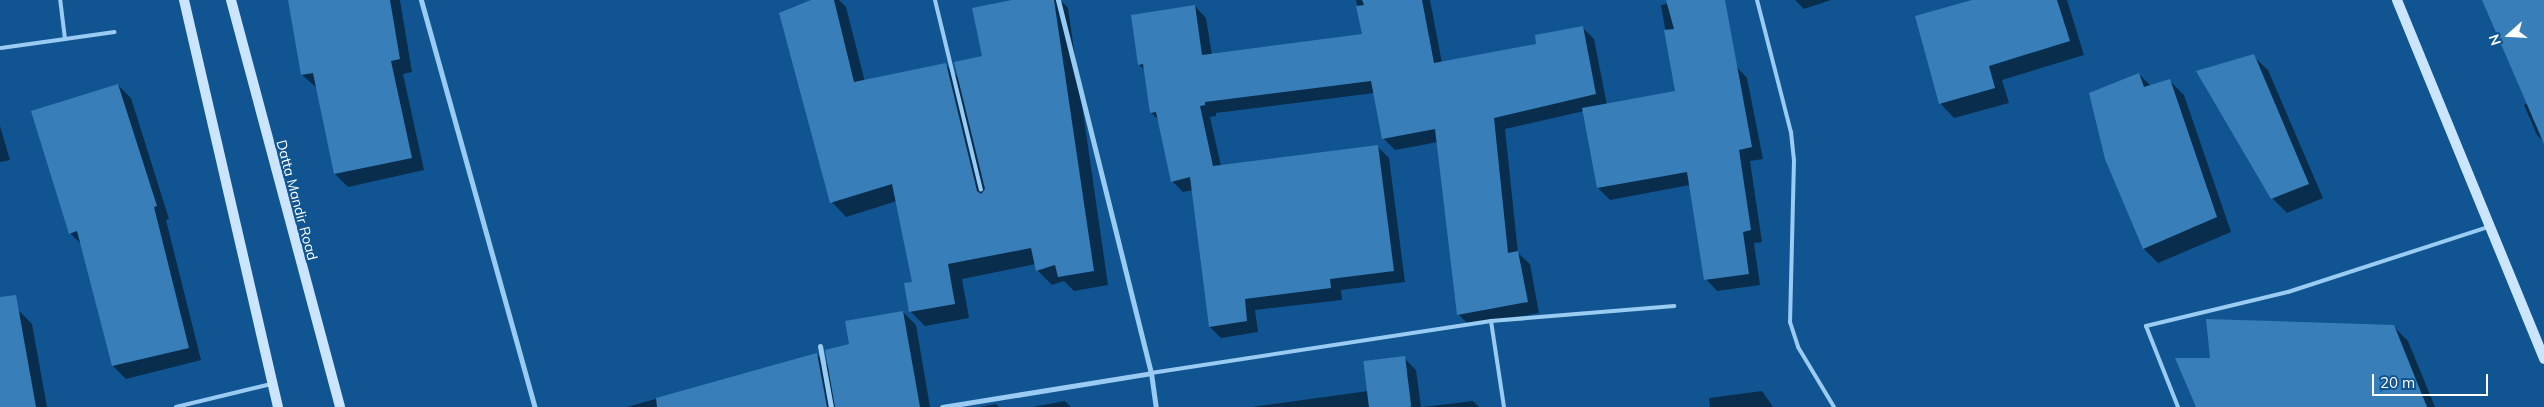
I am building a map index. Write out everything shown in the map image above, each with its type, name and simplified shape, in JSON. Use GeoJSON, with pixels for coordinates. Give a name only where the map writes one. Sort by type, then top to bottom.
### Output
{"type":"FeatureCollection","features":[{"type":"Feature","properties":{"kind":"street"},"geometry":{"type":"LineString","coordinates":[[184,0],[271,384],[278,407]]}},
{"type":"Feature","properties":{"kind":"street","name":"Datta Mandir Road"},"geometry":{"type":"LineString","coordinates":[[231,0],[340,407]]}},
{"type":"Feature","properties":{"kind":"street"},"geometry":{"type":"LineString","coordinates":[[421,0],[535,407]]}},
{"type":"Feature","properties":{"kind":"street"},"geometry":{"type":"LineString","coordinates":[[1058,0],[1151,373],[1156,407]]}},
{"type":"Feature","properties":{"kind":"street"},"geometry":{"type":"LineString","coordinates":[[2397,0],[2544,359]]}},
{"type":"Feature","properties":{"kind":"street"},"geometry":{"type":"LineString","coordinates":[[820,346],[831,407]]}},
{"type":"Feature","properties":{"kind":"street"},"geometry":{"type":"LineString","coordinates":[[942,407],[1151,373]]}},
{"type":"Feature","properties":{"kind":"lane"},"geometry":{"type":"LineString","coordinates":[[60,0],[65,39]]}},
{"type":"Feature","properties":{"kind":"lane"},"geometry":{"type":"LineString","coordinates":[[935,0],[981,190]]}},
{"type":"Feature","properties":{"kind":"lane"},"geometry":{"type":"LineString","coordinates":[[1757,0],[1791,132],[1794,160],[1790,322],[1798,347],[1834,407]]}},
{"type":"Feature","properties":{"kind":"lane"},"geometry":{"type":"LineString","coordinates":[[1,48],[115,32]]}},
{"type":"Feature","properties":{"kind":"lane"},"geometry":{"type":"LineString","coordinates":[[2178,407],[2146,326],[2288,292],[2490,227]]}},
{"type":"Feature","properties":{"kind":"lane"},"geometry":{"type":"LineString","coordinates":[[1151,373],[1491,321],[1674,306]]}},
{"type":"Feature","properties":{"kind":"lane"},"geometry":{"type":"LineString","coordinates":[[1491,321],[1504,407]]}},
{"type":"Feature","properties":{"kind":"lane"},"geometry":{"type":"LineString","coordinates":[[176,407],[271,384]]}},
{"type":"Feature","properties":{"kind":"building"},"geometry":{"type":"Polygon","coordinates":[[[288,0],[390,0],[400,59],[391,61],[412,158],[334,174],[313,73],[301,75],[288,0]]]}},
{"type":"Feature","properties":{"kind":"building"},"geometry":{"type":"Polygon","coordinates":[[[811,0],[834,0],[854,82],[946,63],[977,191],[981,194],[985,189],[954,62],[982,56],[972,8],[1012,0],[1054,0],[1094,271],[1058,277],[1055,265],[1036,271],[1031,248],[948,264],[955,304],[909,312],[904,283],[912,282],[892,184],[830,203],[779,13],[811,0]]]}},
{"type":"Feature","properties":{"kind":"building"},"geometry":{"type":"Polygon","coordinates":[[[1362,0],[1422,0],[1434,63],[1536,44],[1535,35],[1583,26],[1596,94],[1494,118],[1508,253],[1518,251],[1528,302],[1457,315],[1435,129],[1382,139],[1371,81],[1205,102],[1205,105],[1200,106],[1213,166],[1378,145],[1394,271],[1330,279],[1331,288],[1245,299],[1247,321],[1209,327],[1190,177],[1171,182],[1156,112],[1150,113],[1143,64],[1138,65],[1131,15],[1195,5],[1202,55],[1362,34],[1356,6],[1364,5],[1362,0]]]}},
{"type":"Feature","properties":{"kind":"building"},"geometry":{"type":"Polygon","coordinates":[[[1666,0],[1725,0],[1752,147],[1739,150],[1751,230],[1743,232],[1749,274],[1704,280],[1687,172],[1597,188],[1582,108],[1675,91],[1664,30],[1674,29],[1666,0]]]}},
{"type":"Feature","properties":{"kind":"building"},"geometry":{"type":"Polygon","coordinates":[[[1972,0],[2057,0],[2070,41],[1989,66],[1995,88],[1939,104],[1915,16],[1972,0]]]}},
{"type":"Feature","properties":{"kind":"building"},"geometry":{"type":"Polygon","coordinates":[[[2482,0],[2544,0],[2544,144],[2482,0]]]}},
{"type":"Feature","properties":{"kind":"building"},"geometry":{"type":"Polygon","coordinates":[[[2254,54],[2309,184],[2271,199],[2196,71],[2254,54]]]}},
{"type":"Feature","properties":{"kind":"building"},"geometry":{"type":"Polygon","coordinates":[[[2139,73],[2144,87],[2170,79],[2217,217],[2143,249],[2105,159],[2089,93],[2139,73]]]}},
{"type":"Feature","properties":{"kind":"building"},"geometry":{"type":"Polygon","coordinates":[[[118,84],[157,206],[154,207],[189,348],[112,366],[77,231],[69,234],[31,111],[118,84]]]}},
{"type":"Feature","properties":{"kind":"building"},"geometry":{"type":"Polygon","coordinates":[[[16,295],[36,407],[0,407],[0,297],[16,295]]]}},
{"type":"Feature","properties":{"kind":"building"},"geometry":{"type":"Polygon","coordinates":[[[903,311],[920,407],[835,407],[825,350],[849,344],[845,321],[903,311]]]}},
{"type":"Feature","properties":{"kind":"building"},"geometry":{"type":"Polygon","coordinates":[[[2206,319],[2394,325],[2427,407],[2196,407],[2175,358],[2210,358],[2206,319]]]}},
{"type":"Feature","properties":{"kind":"building"},"geometry":{"type":"Polygon","coordinates":[[[817,353],[827,407],[657,407],[656,398],[817,353]]]}},
{"type":"Feature","properties":{"kind":"building"},"geometry":{"type":"Polygon","coordinates":[[[1405,356],[1411,407],[1369,407],[1363,361],[1405,356]]]}}]}
